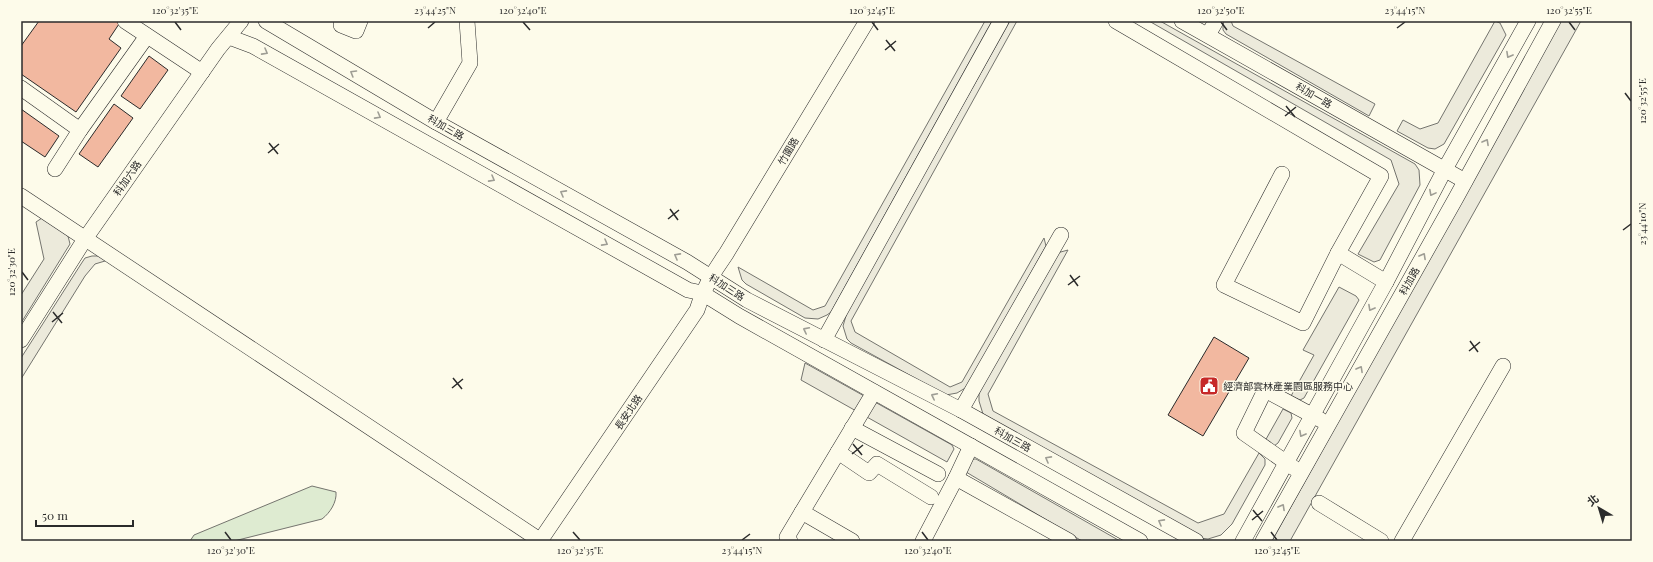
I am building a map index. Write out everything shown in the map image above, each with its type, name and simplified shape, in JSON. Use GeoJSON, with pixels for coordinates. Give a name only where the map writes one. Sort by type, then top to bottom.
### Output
{"type":"FeatureCollection","features":[{"type":"Feature","properties":{"kind":"street"},"geometry":{"type":"LineString","coordinates":[[125,21],[202,72]]}},
{"type":"Feature","properties":{"kind":"street","name":"科加六路"},"geometry":{"type":"LineString","coordinates":[[21,340],[85,238],[218,49],[241,21]]}},
{"type":"Feature","properties":{"kind":"street","name":"科加三路"},"geometry":{"type":"LineString","coordinates":[[266,21],[707,283],[747,300],[961,410],[1196,541]]}},
{"type":"Feature","properties":{"kind":"street"},"geometry":{"type":"LineString","coordinates":[[341,25],[356,31],[360,21]]}},
{"type":"Feature","properties":{"kind":"street"},"geometry":{"type":"LineString","coordinates":[[436,122],[470,63],[467,21]]}},
{"type":"Feature","properties":{"kind":"street","name":"竹圍路"},"geometry":{"type":"LineString","coordinates":[[707,283],[867,21]]}},
{"type":"Feature","properties":{"kind":"street"},"geometry":{"type":"LineString","coordinates":[[824,340],[1001,21]]}},
{"type":"Feature","properties":{"kind":"street"},"geometry":{"type":"LineString","coordinates":[[1116,21],[1381,176],[1338,253],[1303,323],[1224,285],[1282,174]]}},
{"type":"Feature","properties":{"kind":"street","name":"科加一路"},"geometry":{"type":"LineString","coordinates":[[1182,21],[1465,181]]}},
{"type":"Feature","properties":{"kind":"street"},"geometry":{"type":"LineString","coordinates":[[1208,35],[1216,21]]}},
{"type":"Feature","properties":{"kind":"street","name":"科加路"},"geometry":{"type":"LineString","coordinates":[[1243,541],[1386,282],[1445,169],[1528,21]]}},
{"type":"Feature","properties":{"kind":"street","name":"科加路"},"geometry":{"type":"LineString","coordinates":[[1263,541],[1553,21]]}},
{"type":"Feature","properties":{"kind":"street"},"geometry":{"type":"LineString","coordinates":[[55,169],[80,130],[147,36]]}},
{"type":"Feature","properties":{"kind":"street","name":"科加三路"},"geometry":{"type":"LineString","coordinates":[[229,37],[253,46],[688,290],[707,283]]}},
{"type":"Feature","properties":{"kind":"street"},"geometry":{"type":"LineString","coordinates":[[21,88],[80,130]]}},
{"type":"Feature","properties":{"kind":"street"},"geometry":{"type":"LineString","coordinates":[[21,196],[541,541]]}},
{"type":"Feature","properties":{"kind":"street"},"geometry":{"type":"LineString","coordinates":[[961,410],[1061,235]]}},
{"type":"Feature","properties":{"kind":"street"},"geometry":{"type":"LineString","coordinates":[[1338,253],[1386,282]]}},
{"type":"Feature","properties":{"kind":"street","name":"科加三路"},"geometry":{"type":"LineString","coordinates":[[707,283],[738,316],[1140,541]]}},
{"type":"Feature","properties":{"kind":"street","name":"長安北路"},"geometry":{"type":"LineString","coordinates":[[541,541],[696,310],[707,283]]}},
{"type":"Feature","properties":{"kind":"street"},"geometry":{"type":"LineString","coordinates":[[1402,541],[1502,366]]}},
{"type":"Feature","properties":{"kind":"street"},"geometry":{"type":"LineString","coordinates":[[1301,473],[1244,433],[1265,390],[1329,424]]}},
{"type":"Feature","properties":{"kind":"street"},"geometry":{"type":"LineString","coordinates":[[790,541],[787,537],[874,392]]}},
{"type":"Feature","properties":{"kind":"street"},"geometry":{"type":"LineString","coordinates":[[852,428],[938,474]]}},
{"type":"Feature","properties":{"kind":"street"},"geometry":{"type":"LineString","coordinates":[[924,541],[971,446]]}},
{"type":"Feature","properties":{"kind":"street"},"geometry":{"type":"LineString","coordinates":[[838,452],[869,473],[877,464],[931,497]]}},
{"type":"Feature","properties":{"kind":"street"},"geometry":{"type":"LineString","coordinates":[[956,478],[1069,541]]}},
{"type":"Feature","properties":{"kind":"street"},"geometry":{"type":"LineString","coordinates":[[1319,503],[1381,541]]}},
{"type":"Feature","properties":{"kind":"street"},"geometry":{"type":"LineString","coordinates":[[802,512],[852,541]]}},
{"type":"Feature","properties":{"kind":"green space"},"geometry":{"type":"Polygon","coordinates":[[[312,486],[336,492],[332,507],[328,514],[322,519],[234,541],[190,541],[194,535],[312,486]]]}},
{"type":"Feature","properties":{"kind":"shaded area"},"geometry":{"type":"Polygon","coordinates":[[[985,21],[992,21],[831,312],[818,319],[805,318],[746,284],[742,280],[738,267],[813,310],[825,306],[985,21]]]}},
{"type":"Feature","properties":{"kind":"shaded area"},"geometry":{"type":"Polygon","coordinates":[[[1010,21],[1017,21],[851,321],[855,332],[950,387],[962,382],[1044,238],[1046,246],[967,387],[957,393],[946,395],[851,343],[847,339],[843,326],[848,309],[1010,21]]]}},
{"type":"Feature","properties":{"kind":"shaded area"},"geometry":{"type":"Polygon","coordinates":[[[1149,21],[1160,21],[1415,164],[1419,170],[1420,185],[1380,260],[1374,262],[1358,254],[1399,184],[1391,160],[1149,21]]]}},
{"type":"Feature","properties":{"kind":"shaded area"},"geometry":{"type":"Polygon","coordinates":[[[1223,21],[1231,21],[1233,26],[1375,104],[1369,116],[1226,34],[1223,30],[1223,21]]]}},
{"type":"Feature","properties":{"kind":"shaded area"},"geometry":{"type":"Polygon","coordinates":[[[1495,21],[1500,23],[1506,35],[1444,144],[1435,149],[1428,148],[1397,131],[1403,120],[1420,129],[1438,123],[1495,21]]]}},
{"type":"Feature","properties":{"kind":"shaded area"},"geometry":{"type":"Polygon","coordinates":[[[1560,21],[1581,21],[1290,541],[1272,541],[1560,21]]]}},
{"type":"Feature","properties":{"kind":"shaded area"},"geometry":{"type":"Polygon","coordinates":[[[42,218],[68,236],[70,244],[21,323],[21,295],[44,259],[36,222],[42,218]]]}},
{"type":"Feature","properties":{"kind":"shaded area"},"geometry":{"type":"Polygon","coordinates":[[[1068,250],[988,394],[993,411],[1198,523],[1224,514],[1259,453],[1265,459],[1265,465],[1232,524],[1221,535],[1208,539],[1200,538],[983,414],[979,401],[979,394],[982,386],[1057,253],[1068,250]]]}},
{"type":"Feature","properties":{"kind":"shaded area"},"geometry":{"type":"Polygon","coordinates":[[[98,256],[105,261],[95,264],[85,276],[21,379],[21,358],[85,258],[98,256]]]}},
{"type":"Feature","properties":{"kind":"shaded area"},"geometry":{"type":"Polygon","coordinates":[[[1339,287],[1356,296],[1359,300],[1304,398],[1300,400],[1291,396],[1314,355],[1303,350],[1339,287]]]}},
{"type":"Feature","properties":{"kind":"shaded area"},"geometry":{"type":"Polygon","coordinates":[[[805,363],[952,445],[954,449],[947,462],[801,380],[805,363]]]}},
{"type":"Feature","properties":{"kind":"shaded area"},"geometry":{"type":"Polygon","coordinates":[[[1283,409],[1291,413],[1292,418],[1278,443],[1274,446],[1265,441],[1283,409]]]}},
{"type":"Feature","properties":{"kind":"shaded area"},"geometry":{"type":"Polygon","coordinates":[[[973,459],[976,459],[1120,541],[1082,541],[966,472],[973,459]]]}},
{"type":"Feature","properties":{"kind":"building"},"geometry":{"type":"Polygon","coordinates":[[[39,21],[121,21],[109,39],[121,48],[76,112],[21,74],[21,46],[39,21]]]}},
{"type":"Feature","properties":{"kind":"building"},"geometry":{"type":"Polygon","coordinates":[[[149,56],[168,70],[140,109],[121,96],[149,56]]]}},
{"type":"Feature","properties":{"kind":"building"},"geometry":{"type":"Polygon","coordinates":[[[114,104],[133,118],[98,167],[79,154],[114,104]]]}},
{"type":"Feature","properties":{"kind":"building"},"geometry":{"type":"Polygon","coordinates":[[[21,109],[59,136],[45,157],[21,141],[21,109]]]}},
{"type":"Feature","properties":{"kind":"building","name":"經濟部雲林產業園區服務中心"},"geometry":{"type":"Polygon","coordinates":[[[1214,337],[1249,358],[1203,436],[1168,415],[1214,337]]]}},
{"type":"Feature","properties":{"kind":"place","name":"經濟部雲林產業園區服務中心"},"geometry":{"type":"Point","coordinates":[1209,386]}}]}
